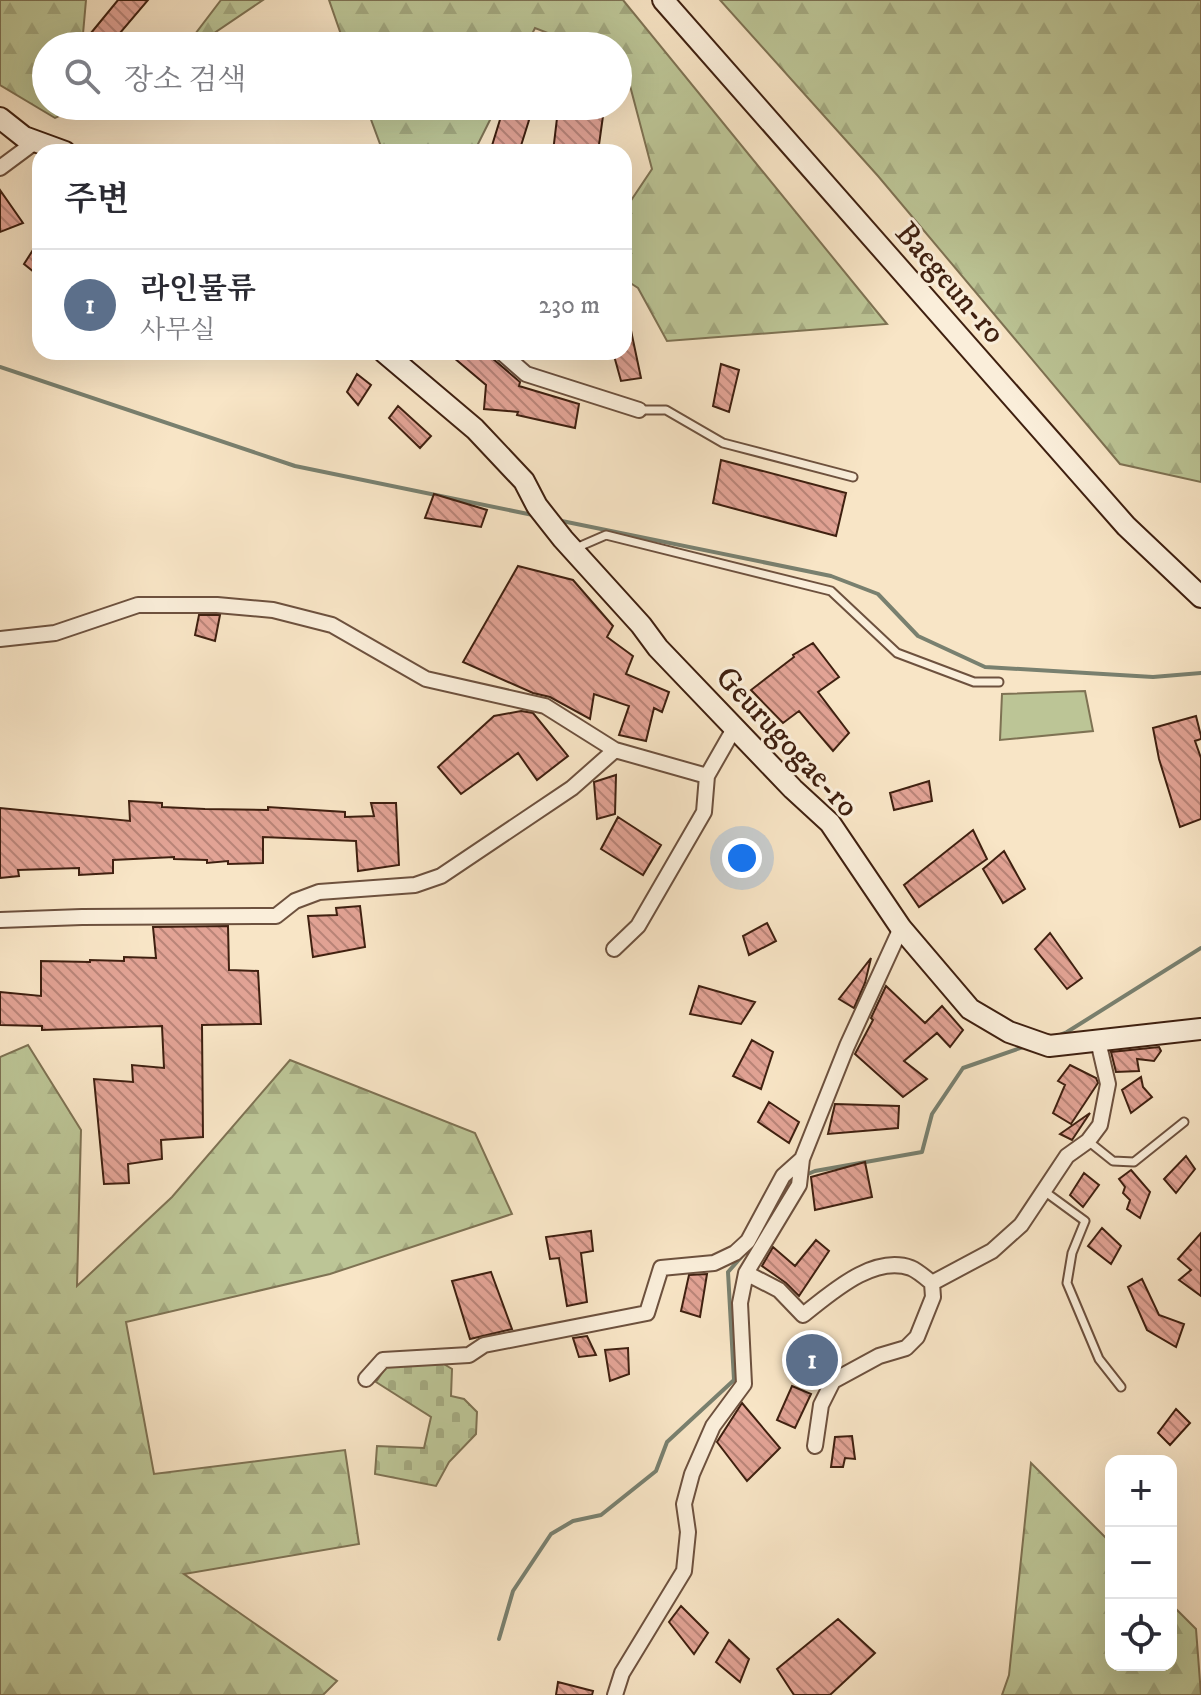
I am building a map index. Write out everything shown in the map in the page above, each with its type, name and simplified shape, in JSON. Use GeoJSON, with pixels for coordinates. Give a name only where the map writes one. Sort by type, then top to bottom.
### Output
{"type":"FeatureCollection","features":[{"type":"Feature","properties":{"kind":"street","name":"Baegeun-ro"},"geometry":{"type":"LineString","coordinates":[[663,0],[1126,526],[1201,597]]}},
{"type":"Feature","properties":{"kind":"street"},"geometry":{"type":"LineString","coordinates":[[0,118],[24,137],[41,144]]}},
{"type":"Feature","properties":{"kind":"street"},"geometry":{"type":"LineString","coordinates":[[0,168],[32,144]]}},
{"type":"Feature","properties":{"kind":"street","name":"Geurugogae-ro"},"geometry":{"type":"LineString","coordinates":[[400,360],[475,429],[524,481],[537,506],[658,648],[793,789],[830,823],[901,928],[970,1009],[1009,1032],[1049,1046],[1201,1029]]}},
{"type":"Feature","properties":{"kind":"street"},"geometry":{"type":"LineString","coordinates":[[510,360],[526,374],[639,410]]}},
{"type":"Feature","properties":{"kind":"street"},"geometry":{"type":"LineString","coordinates":[[0,639],[55,633],[138,605],[217,605],[273,610],[332,625],[426,679],[545,706],[615,750],[707,776]]}},
{"type":"Feature","properties":{"kind":"street"},"geometry":{"type":"LineString","coordinates":[[614,949],[638,926],[704,812],[707,776],[735,727]]}},
{"type":"Feature","properties":{"kind":"street"},"geometry":{"type":"LineString","coordinates":[[0,920],[276,916],[295,901],[319,892],[415,885],[441,876],[572,788],[615,750]]}},
{"type":"Feature","properties":{"kind":"street"},"geometry":{"type":"LineString","coordinates":[[615,1695],[622,1673],[684,1571],[688,1532],[684,1504],[692,1474],[713,1426],[744,1384],[740,1303],[746,1273],[799,1185],[801,1163],[847,1046],[901,928]]}},
{"type":"Feature","properties":{"kind":"street"},"geometry":{"type":"LineString","coordinates":[[932,1283],[992,1251],[1021,1225],[1067,1156],[1085,1146],[1100,1125],[1108,1084],[1098,1041]]}},
{"type":"Feature","properties":{"kind":"street"},"geometry":{"type":"LineString","coordinates":[[366,1379],[383,1360],[469,1355],[484,1345],[647,1313],[661,1268],[714,1263],[735,1253],[748,1241],[783,1176],[801,1163]]}},
{"type":"Feature","properties":{"kind":"street"},"geometry":{"type":"LineString","coordinates":[[746,1273],[779,1290],[803,1315],[855,1276],[887,1266],[911,1268],[932,1283]]}},
{"type":"Feature","properties":{"kind":"street"},"geometry":{"type":"LineString","coordinates":[[815,1446],[821,1405],[833,1381],[879,1356],[906,1348],[917,1337],[933,1297],[932,1283]]}},
{"type":"Feature","properties":{"kind":"lane"},"geometry":{"type":"LineString","coordinates":[[639,410],[666,410],[723,443],[853,477]]}},
{"type":"Feature","properties":{"kind":"lane"},"geometry":{"type":"LineString","coordinates":[[568,544],[606,535],[831,591],[897,653],[974,682],[999,682]]}},
{"type":"Feature","properties":{"kind":"lane"},"geometry":{"type":"LineString","coordinates":[[1088,1141],[1113,1161],[1134,1162],[1184,1122]]}},
{"type":"Feature","properties":{"kind":"lane"},"geometry":{"type":"LineString","coordinates":[[1042,1190],[1085,1221],[1072,1253],[1067,1283],[1099,1359],[1121,1387]]}},
{"type":"Feature","properties":{"kind":"green space"},"geometry":{"type":"Polygon","coordinates":[[[0,0],[86,0],[83,32],[32,32],[32,104],[0,85],[0,0]]]}},
{"type":"Feature","properties":{"kind":"green space"},"geometry":{"type":"Polygon","coordinates":[[[221,0],[263,0],[216,32],[197,32],[221,0]]]}},
{"type":"Feature","properties":{"kind":"green space"},"geometry":{"type":"Polygon","coordinates":[[[329,0],[623,0],[887,324],[667,341],[638,288],[632,284],[632,199],[652,169],[632,93],[632,32],[545,32],[535,28],[533,32],[340,32],[329,0]]]}},
{"type":"Feature","properties":{"kind":"green space"},"geometry":{"type":"Polygon","coordinates":[[[720,0],[1201,0],[1201,482],[1120,464],[878,176],[720,0]]]}},
{"type":"Feature","properties":{"kind":"green space"},"geometry":{"type":"Polygon","coordinates":[[[371,120],[490,120],[478,144],[380,144],[371,120]]]}},
{"type":"Feature","properties":{"kind":"green space"},"geometry":{"type":"Polygon","coordinates":[[[1085,691],[1093,731],[1000,740],[1002,694],[1085,691]]]}},
{"type":"Feature","properties":{"kind":"green space"},"geometry":{"type":"Polygon","coordinates":[[[28,1045],[81,1130],[77,1286],[172,1197],[290,1060],[475,1133],[512,1214],[330,1274],[126,1322],[154,1474],[345,1450],[359,1544],[184,1574],[337,1681],[323,1695],[0,1695],[0,1057],[28,1045]]]}},
{"type":"Feature","properties":{"kind":"green space"},"geometry":{"type":"Polygon","coordinates":[[[439,1361],[452,1369],[451,1396],[464,1399],[477,1412],[476,1434],[449,1462],[436,1486],[375,1474],[377,1446],[424,1448],[431,1417],[376,1382],[388,1364],[439,1361]]]}},
{"type":"Feature","properties":{"kind":"green space"},"geometry":{"type":"Polygon","coordinates":[[[1031,1463],[1105,1537],[1105,1671],[1177,1671],[1177,1610],[1196,1629],[1201,1695],[1002,1695],[1009,1675],[1031,1463]]]}},
{"type":"Feature","properties":{"kind":"building"},"geometry":{"type":"Polygon","coordinates":[[[118,0],[148,0],[121,32],[92,32],[118,0]]]}},
{"type":"Feature","properties":{"kind":"building"},"geometry":{"type":"Polygon","coordinates":[[[500,120],[529,120],[522,144],[492,144],[500,120]]]}},
{"type":"Feature","properties":{"kind":"building"},"geometry":{"type":"Polygon","coordinates":[[[557,120],[602,120],[599,144],[554,144],[557,120]]]}},
{"type":"Feature","properties":{"kind":"building"},"geometry":{"type":"Polygon","coordinates":[[[0,190],[23,223],[0,232],[0,190]]]}},
{"type":"Feature","properties":{"kind":"building"},"geometry":{"type":"Polygon","coordinates":[[[32,252],[32,270],[24,264],[32,252]]]}},
{"type":"Feature","properties":{"kind":"building"},"geometry":{"type":"Polygon","coordinates":[[[632,335],[641,378],[621,381],[615,360],[632,360],[632,335]]]}},
{"type":"Feature","properties":{"kind":"building"},"geometry":{"type":"Polygon","coordinates":[[[456,360],[494,360],[520,382],[519,386],[579,404],[575,428],[517,415],[518,412],[484,409],[486,385],[456,360]]]}},
{"type":"Feature","properties":{"kind":"building"},"geometry":{"type":"Polygon","coordinates":[[[721,364],[739,370],[729,412],[713,406],[721,364]]]}},
{"type":"Feature","properties":{"kind":"building"},"geometry":{"type":"Polygon","coordinates":[[[357,374],[371,385],[358,405],[347,392],[357,374]]]}},
{"type":"Feature","properties":{"kind":"building"},"geometry":{"type":"Polygon","coordinates":[[[398,406],[431,436],[420,448],[389,418],[398,406]]]}},
{"type":"Feature","properties":{"kind":"building"},"geometry":{"type":"Polygon","coordinates":[[[721,460],[846,493],[836,536],[713,503],[721,460]]]}},
{"type":"Feature","properties":{"kind":"building"},"geometry":{"type":"Polygon","coordinates":[[[434,494],[487,510],[481,527],[425,518],[434,494]]]}},
{"type":"Feature","properties":{"kind":"building"},"geometry":{"type":"Polygon","coordinates":[[[518,566],[573,580],[613,626],[607,637],[633,656],[626,674],[669,692],[662,712],[654,708],[646,741],[619,735],[629,706],[594,694],[590,719],[550,697],[533,693],[463,662],[518,566]]]}},
{"type":"Feature","properties":{"kind":"building"},"geometry":{"type":"Polygon","coordinates":[[[199,615],[220,615],[215,641],[195,635],[199,615]]]}},
{"type":"Feature","properties":{"kind":"building"},"geometry":{"type":"Polygon","coordinates":[[[813,643],[839,677],[818,692],[849,733],[833,751],[799,711],[783,723],[751,690],[793,655],[813,643]]]}},
{"type":"Feature","properties":{"kind":"building"},"geometry":{"type":"Polygon","coordinates":[[[521,711],[533,713],[568,756],[537,780],[518,753],[461,794],[438,767],[494,716],[521,711]]]}},
{"type":"Feature","properties":{"kind":"building"},"geometry":{"type":"Polygon","coordinates":[[[1196,716],[1201,736],[1195,741],[1201,758],[1201,819],[1180,827],[1153,728],[1196,716]]]}},
{"type":"Feature","properties":{"kind":"building"},"geometry":{"type":"Polygon","coordinates":[[[616,775],[615,814],[597,819],[594,782],[616,775]]]}},
{"type":"Feature","properties":{"kind":"building"},"geometry":{"type":"Polygon","coordinates":[[[929,781],[932,801],[894,810],[890,793],[929,781]]]}},
{"type":"Feature","properties":{"kind":"building"},"geometry":{"type":"Polygon","coordinates":[[[129,801],[162,803],[162,807],[268,810],[268,807],[345,812],[345,817],[374,816],[371,803],[396,803],[399,865],[358,871],[356,841],[263,837],[263,863],[207,863],[207,860],[174,857],[113,860],[113,873],[79,875],[79,868],[18,870],[19,876],[0,878],[0,808],[130,821],[129,801]]]}},
{"type":"Feature","properties":{"kind":"building"},"geometry":{"type":"Polygon","coordinates":[[[618,817],[661,845],[643,875],[601,849],[618,817]]]}},
{"type":"Feature","properties":{"kind":"building"},"geometry":{"type":"Polygon","coordinates":[[[973,830],[987,859],[919,907],[904,885],[973,830]]]}},
{"type":"Feature","properties":{"kind":"building"},"geometry":{"type":"Polygon","coordinates":[[[1004,851],[1025,889],[1003,903],[983,869],[1004,851]]]}},
{"type":"Feature","properties":{"kind":"building"},"geometry":{"type":"Polygon","coordinates":[[[360,906],[365,947],[313,957],[308,916],[337,915],[336,908],[360,906]]]}},
{"type":"Feature","properties":{"kind":"building"},"geometry":{"type":"Polygon","coordinates":[[[767,923],[776,941],[749,955],[743,936],[767,923]]]}},
{"type":"Feature","properties":{"kind":"building"},"geometry":{"type":"Polygon","coordinates":[[[228,926],[229,970],[258,971],[261,1024],[202,1025],[203,1137],[161,1140],[162,1159],[128,1164],[129,1183],[104,1184],[94,1079],[133,1082],[132,1065],[164,1068],[162,1026],[42,1030],[42,1026],[0,1025],[0,992],[41,996],[41,961],[156,958],[153,927],[228,926]]]}},
{"type":"Feature","properties":{"kind":"building"},"geometry":{"type":"Polygon","coordinates":[[[1050,933],[1082,978],[1067,989],[1035,949],[1050,933]]]}},
{"type":"Feature","properties":{"kind":"building"},"geometry":{"type":"Polygon","coordinates":[[[871,958],[865,983],[854,1008],[839,999],[871,958]]]}},
{"type":"Feature","properties":{"kind":"building"},"geometry":{"type":"Polygon","coordinates":[[[699,986],[755,1002],[741,1024],[690,1014],[699,986]]]}},
{"type":"Feature","properties":{"kind":"building"},"geometry":{"type":"Polygon","coordinates":[[[886,986],[925,1023],[942,1006],[963,1030],[950,1047],[937,1033],[904,1061],[927,1079],[903,1097],[855,1054],[886,986]]]}},
{"type":"Feature","properties":{"kind":"building"},"geometry":{"type":"Polygon","coordinates":[[[752,1040],[773,1052],[761,1089],[733,1076],[752,1040]]]}},
{"type":"Feature","properties":{"kind":"building"},"geometry":{"type":"Polygon","coordinates":[[[1159,1047],[1161,1051],[1154,1061],[1137,1059],[1139,1071],[1116,1072],[1111,1052],[1159,1047]]]}},
{"type":"Feature","properties":{"kind":"building"},"geometry":{"type":"Polygon","coordinates":[[[1070,1065],[1096,1078],[1098,1083],[1071,1124],[1053,1113],[1065,1085],[1058,1081],[1070,1065]]]}},
{"type":"Feature","properties":{"kind":"building"},"geometry":{"type":"Polygon","coordinates":[[[1141,1077],[1143,1087],[1152,1097],[1131,1113],[1122,1090],[1141,1077]]]}},
{"type":"Feature","properties":{"kind":"building"},"geometry":{"type":"Polygon","coordinates":[[[769,1102],[799,1122],[789,1143],[758,1122],[769,1102]]]}},
{"type":"Feature","properties":{"kind":"building"},"geometry":{"type":"Polygon","coordinates":[[[835,1104],[899,1106],[898,1128],[828,1134],[835,1104]]]}},
{"type":"Feature","properties":{"kind":"building"},"geometry":{"type":"Polygon","coordinates":[[[1090,1113],[1072,1140],[1060,1134],[1090,1113]]]}},
{"type":"Feature","properties":{"kind":"building"},"geometry":{"type":"Polygon","coordinates":[[[1186,1156],[1195,1169],[1176,1193],[1164,1179],[1186,1156]]]}},
{"type":"Feature","properties":{"kind":"building"},"geometry":{"type":"Polygon","coordinates":[[[865,1162],[872,1197],[815,1210],[811,1177],[865,1162]]]}},
{"type":"Feature","properties":{"kind":"building"},"geometry":{"type":"Polygon","coordinates":[[[1131,1170],[1150,1192],[1140,1218],[1127,1209],[1130,1200],[1123,1193],[1125,1187],[1119,1179],[1131,1170]]]}},
{"type":"Feature","properties":{"kind":"building"},"geometry":{"type":"Polygon","coordinates":[[[1084,1173],[1099,1185],[1083,1207],[1070,1195],[1084,1173]]]}},
{"type":"Feature","properties":{"kind":"building"},"geometry":{"type":"Polygon","coordinates":[[[1102,1228],[1121,1246],[1111,1264],[1088,1246],[1102,1228]]]}},
{"type":"Feature","properties":{"kind":"building"},"geometry":{"type":"Polygon","coordinates":[[[591,1231],[593,1251],[581,1253],[587,1302],[567,1306],[559,1258],[550,1259],[546,1237],[591,1231]]]}},
{"type":"Feature","properties":{"kind":"building"},"geometry":{"type":"Polygon","coordinates":[[[1201,1233],[1201,1296],[1179,1280],[1191,1270],[1178,1259],[1201,1233]]]}},
{"type":"Feature","properties":{"kind":"building"},"geometry":{"type":"Polygon","coordinates":[[[816,1240],[829,1251],[799,1296],[762,1266],[773,1247],[795,1266],[816,1240]]]}},
{"type":"Feature","properties":{"kind":"building"},"geometry":{"type":"Polygon","coordinates":[[[491,1272],[512,1329],[470,1339],[452,1281],[491,1272]]]}},
{"type":"Feature","properties":{"kind":"building"},"geometry":{"type":"Polygon","coordinates":[[[707,1274],[700,1317],[681,1311],[689,1275],[707,1274]]]}},
{"type":"Feature","properties":{"kind":"building"},"geometry":{"type":"Polygon","coordinates":[[[1142,1279],[1159,1315],[1184,1324],[1176,1347],[1147,1330],[1128,1287],[1142,1279]]]}},
{"type":"Feature","properties":{"kind":"building"},"geometry":{"type":"Polygon","coordinates":[[[587,1336],[596,1355],[579,1357],[573,1338],[587,1336]]]}},
{"type":"Feature","properties":{"kind":"building"},"geometry":{"type":"Polygon","coordinates":[[[628,1348],[629,1374],[610,1381],[605,1350],[628,1348]]]}},
{"type":"Feature","properties":{"kind":"building"},"geometry":{"type":"Polygon","coordinates":[[[792,1386],[811,1394],[795,1428],[777,1420],[792,1386]]]}},
{"type":"Feature","properties":{"kind":"building"},"geometry":{"type":"Polygon","coordinates":[[[742,1403],[780,1448],[747,1481],[717,1442],[742,1403]]]}},
{"type":"Feature","properties":{"kind":"building"},"geometry":{"type":"Polygon","coordinates":[[[1176,1409],[1190,1423],[1170,1445],[1158,1433],[1176,1409]]]}},
{"type":"Feature","properties":{"kind":"building"},"geometry":{"type":"Polygon","coordinates":[[[852,1436],[855,1459],[845,1458],[843,1467],[831,1467],[835,1437],[852,1436]]]}},
{"type":"Feature","properties":{"kind":"building"},"geometry":{"type":"Polygon","coordinates":[[[681,1606],[708,1633],[694,1654],[669,1622],[681,1606]]]}},
{"type":"Feature","properties":{"kind":"building"},"geometry":{"type":"Polygon","coordinates":[[[838,1619],[875,1653],[830,1695],[794,1695],[777,1669],[838,1619]]]}},
{"type":"Feature","properties":{"kind":"building"},"geometry":{"type":"Polygon","coordinates":[[[729,1640],[749,1659],[740,1682],[716,1662],[729,1640]]]}},
{"type":"Feature","properties":{"kind":"building"},"geometry":{"type":"Polygon","coordinates":[[[558,1682],[593,1691],[592,1695],[556,1695],[558,1682]]]}},
{"type":"Feature","properties":{"kind":"waterway"},"geometry":{"type":"LineString","coordinates":[[0,367],[295,466],[533,515]]}},
{"type":"Feature","properties":{"kind":"waterway"},"geometry":{"type":"LineString","coordinates":[[557,520],[831,576],[878,594],[918,636],[985,667],[1153,677],[1201,673]]}},
{"type":"Feature","properties":{"kind":"waterway"},"geometry":{"type":"LineString","coordinates":[[1057,1036],[1201,948]]}},
{"type":"Feature","properties":{"kind":"waterway"},"geometry":{"type":"LineString","coordinates":[[803,1176],[815,1171],[922,1152],[932,1114],[963,1068],[1026,1046]]}},
{"type":"Feature","properties":{"kind":"waterway"},"geometry":{"type":"LineString","coordinates":[[778,1199],[788,1181],[794,1179]]}},
{"type":"Feature","properties":{"kind":"waterway"},"geometry":{"type":"LineString","coordinates":[[499,1639],[513,1591],[551,1534],[573,1521],[601,1515],[656,1471],[667,1442],[734,1380],[728,1272],[752,1245]]}},
{"type":"Feature","properties":{"kind":"place","name":"라인물류"},"geometry":{"type":"Point","coordinates":[812,1360]}}]}
